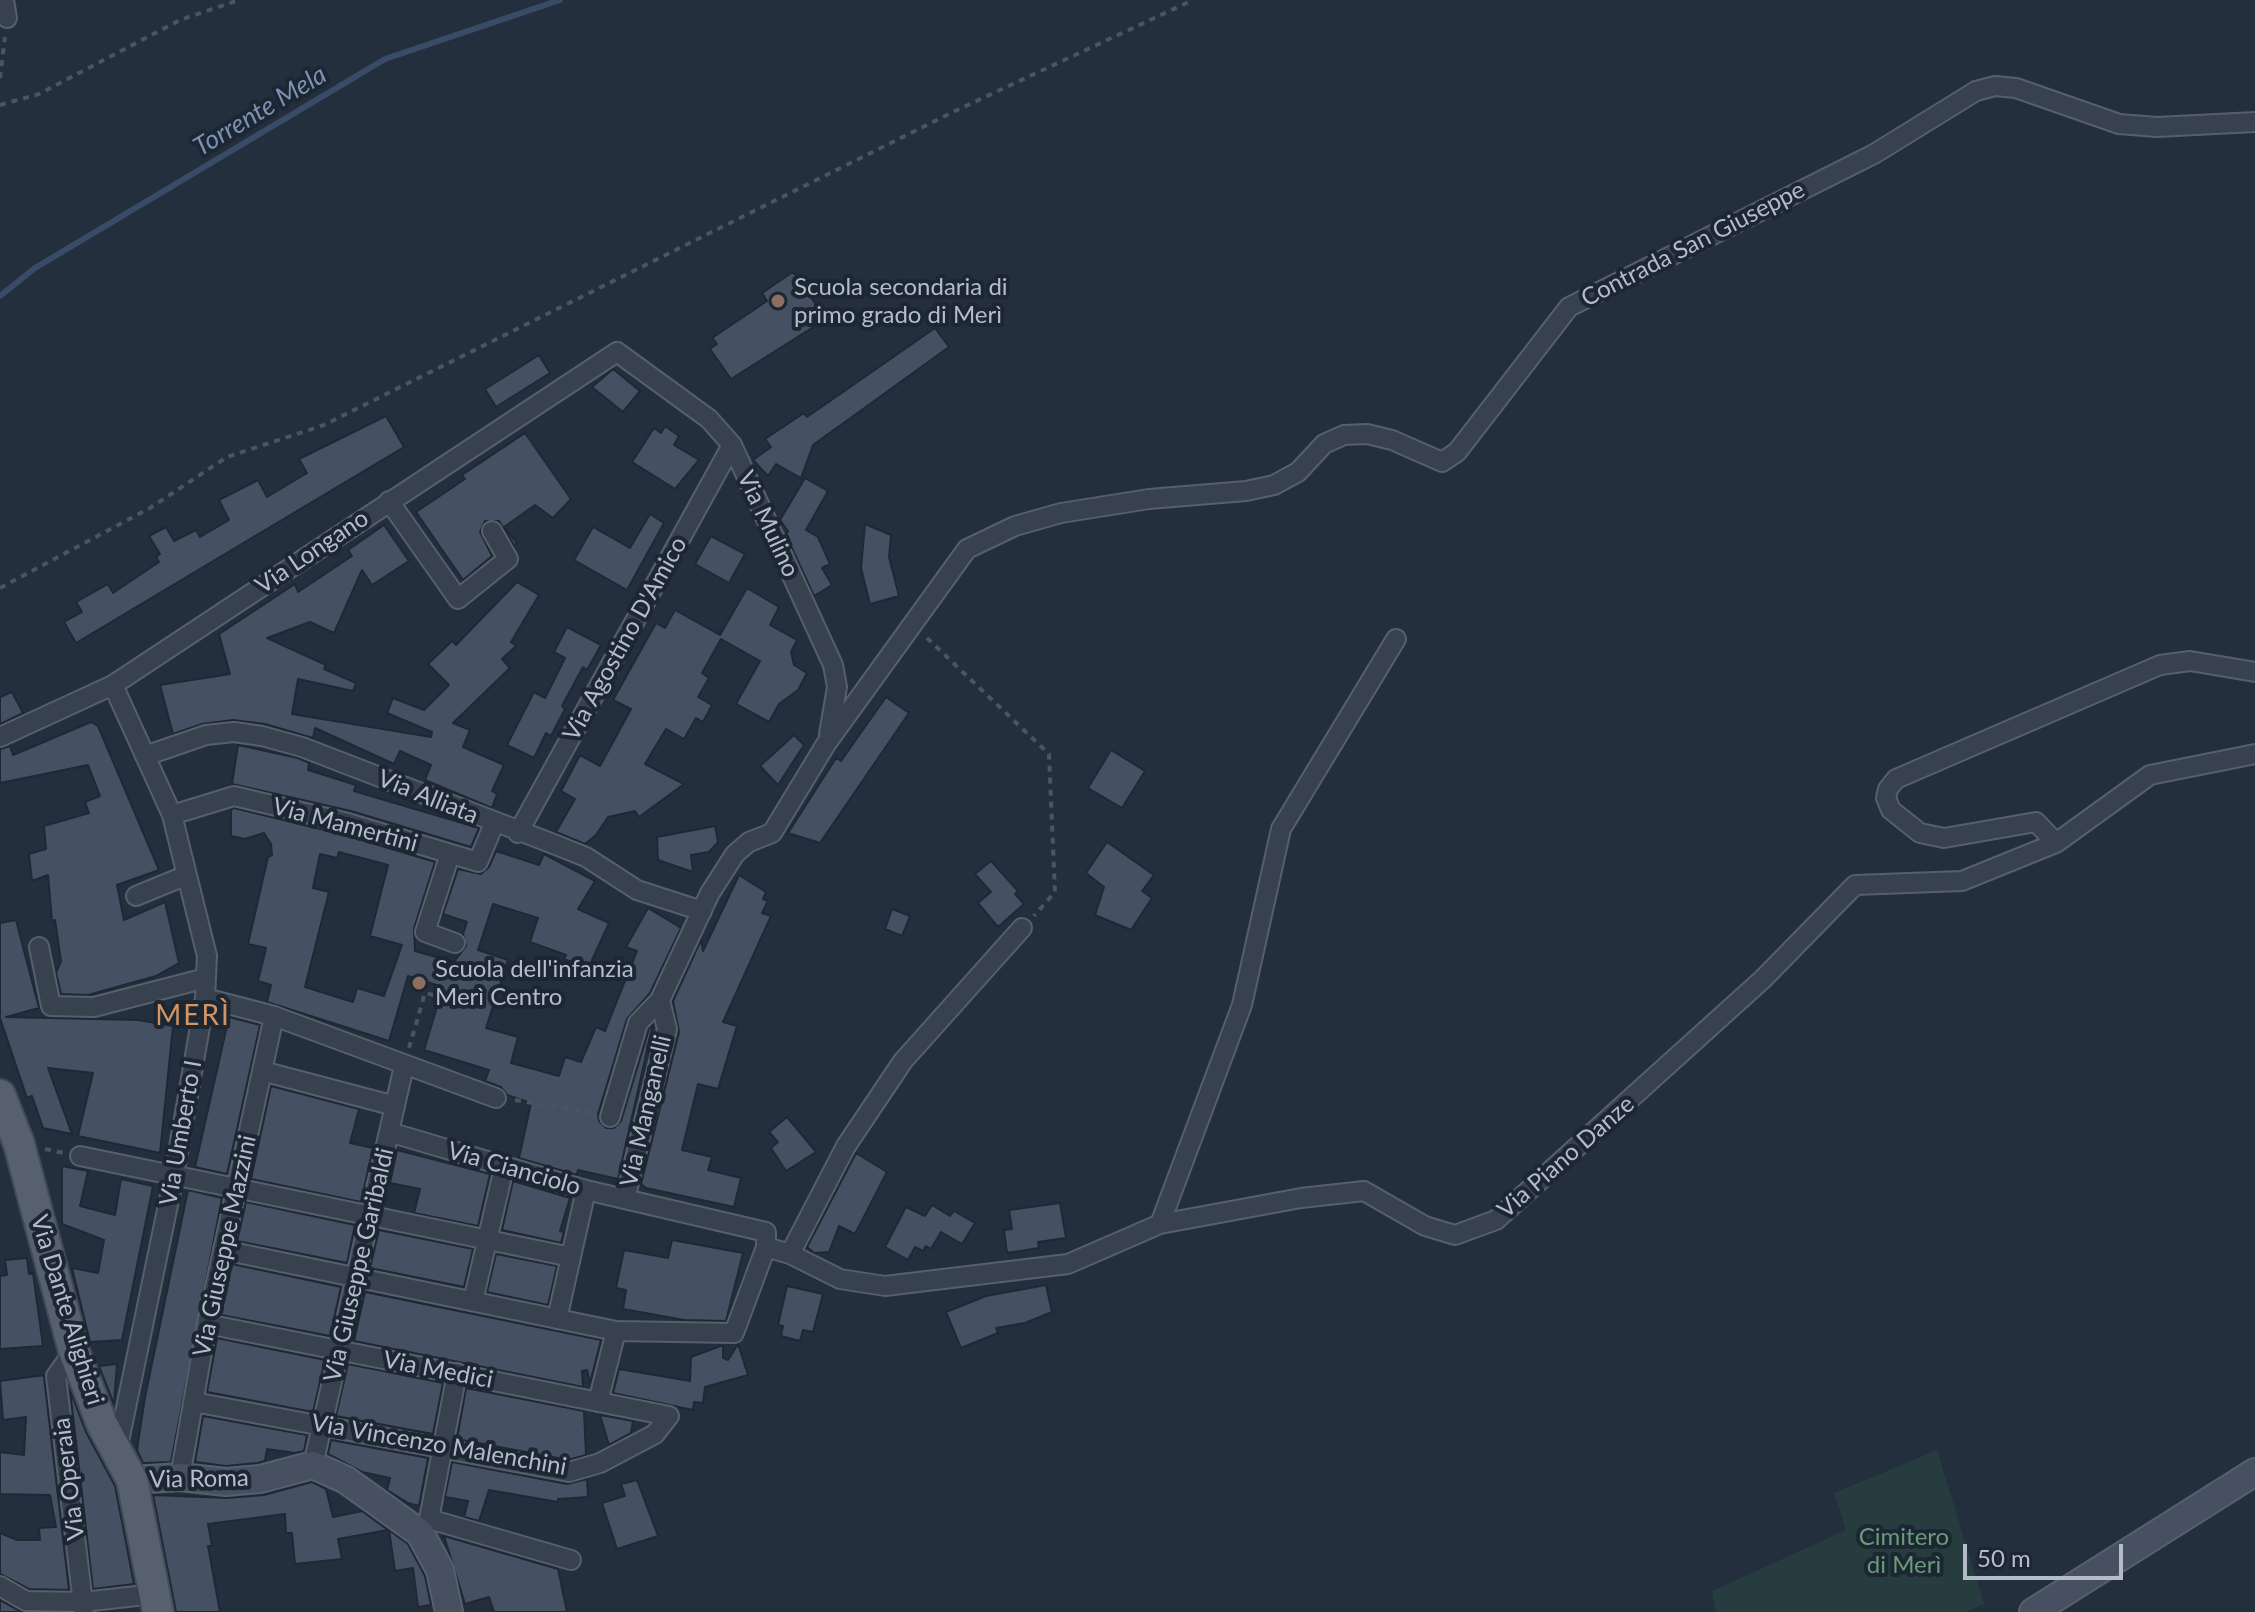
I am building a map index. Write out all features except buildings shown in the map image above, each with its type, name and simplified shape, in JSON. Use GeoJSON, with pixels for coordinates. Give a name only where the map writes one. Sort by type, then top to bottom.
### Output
{"type":"FeatureCollection","features":[{"type":"Feature","properties":{"kind":"main road","name":"Via Dante Alighieri"},"geometry":{"type":"LineString","coordinates":[[0,1095],[19,1144],[74,1351],[102,1424],[132,1480],[156,1603]]}},
{"type":"Feature","properties":{"kind":"street","name":"Contrada San Giuseppe"},"geometry":{"type":"LineString","coordinates":[[826,744],[967,549],[1015,526],[1061,513],[1149,499],[1246,491],[1274,485],[1298,472],[1324,444],[1344,435],[1367,434],[1392,440],[1442,462],[1457,452],[1569,307],[1874,154],[1976,91],[1995,86],[2016,88],[2119,124],[2157,127],[2255,122]]}},
{"type":"Feature","properties":{"kind":"street","name":"Via Mulino"},"geometry":{"type":"LineString","coordinates":[[617,352],[709,419],[732,445],[833,665],[837,687],[835,714],[826,744]]}},
{"type":"Feature","properties":{"kind":"street","name":"Via Longano"},"geometry":{"type":"LineString","coordinates":[[0,737],[113,685],[617,352]]}},
{"type":"Feature","properties":{"kind":"street","name":"Via Agostino D'Amico"},"geometry":{"type":"LineString","coordinates":[[518,833],[732,445]]}},
{"type":"Feature","properties":{"kind":"street"},"geometry":{"type":"LineString","coordinates":[[389,501],[458,599],[508,559],[492,531]]}},
{"type":"Feature","properties":{"kind":"street"},"geometry":{"type":"LineString","coordinates":[[1160,1224],[1242,1005],[1281,829],[1396,639]]}},
{"type":"Feature","properties":{"kind":"street"},"geometry":{"type":"LineString","coordinates":[[2056,843],[2036,822],[1944,838],[1920,833],[1891,810],[1886,798],[1888,789],[1896,779],[2160,665],[2190,661],[2255,672]]}},
{"type":"Feature","properties":{"kind":"street","name":"Via Umberto I"},"geometry":{"type":"LineString","coordinates":[[113,685],[172,815],[207,956],[205,998],[174,1176],[117,1451]]}},
{"type":"Feature","properties":{"kind":"street","name":"Via Alliata"},"geometry":{"type":"LineString","coordinates":[[145,756],[206,735],[234,732],[302,747],[494,824],[586,857],[637,890],[702,911]]}},
{"type":"Feature","properties":{"kind":"street","name":"Via Manganelli"},"geometry":{"type":"LineString","coordinates":[[625,1199],[667,1029],[660,1000],[702,911],[735,854],[749,842],[772,833],[826,744]]}},
{"type":"Feature","properties":{"kind":"street","name":"Via Piano Danze"},"geometry":{"type":"LineString","coordinates":[[766,1247],[790,1254],[840,1279],[885,1286],[1068,1264],[1160,1224],[1301,1198],[1364,1191],[1425,1226],[1455,1235],[1496,1220],[1763,979],[1855,885],[1962,881],[2056,843],[2150,775],[2255,754]]}},
{"type":"Feature","properties":{"kind":"street","name":"Via Mamertini"},"geometry":{"type":"LineString","coordinates":[[172,815],[234,796],[348,823],[478,862],[494,824]]}},
{"type":"Feature","properties":{"kind":"street"},"geometry":{"type":"LineString","coordinates":[[450,854],[425,932],[455,943]]}},
{"type":"Feature","properties":{"kind":"street"},"geometry":{"type":"LineString","coordinates":[[136,896],[187,875]]}},
{"type":"Feature","properties":{"kind":"street"},"geometry":{"type":"LineString","coordinates":[[790,1254],[846,1146],[903,1061],[1022,928]]}},
{"type":"Feature","properties":{"kind":"street"},"geometry":{"type":"LineString","coordinates":[[39,947],[51,1006],[94,1007],[206,978]]}},
{"type":"Feature","properties":{"kind":"street"},"geometry":{"type":"LineString","coordinates":[[205,998],[274,1016],[496,1098]]}},
{"type":"Feature","properties":{"kind":"street"},"geometry":{"type":"LineString","coordinates":[[610,1117],[638,1023],[660,1000]]}},
{"type":"Feature","properties":{"kind":"street","name":"Via Giuseppe Mazzini"},"geometry":{"type":"LineString","coordinates":[[180,1477],[207,1324],[274,1016]]}},
{"type":"Feature","properties":{"kind":"street","name":"Via Giuseppe Garibaldi"},"geometry":{"type":"LineString","coordinates":[[313,1465],[404,1066]]}},
{"type":"Feature","properties":{"kind":"street"},"geometry":{"type":"LineString","coordinates":[[262,1071],[395,1106]]}},
{"type":"Feature","properties":{"kind":"street","name":"Via Cianciolo"},"geometry":{"type":"LineString","coordinates":[[389,1132],[586,1190],[766,1232],[766,1247]]}},
{"type":"Feature","properties":{"kind":"street"},"geometry":{"type":"LineString","coordinates":[[80,1156],[571,1257]]}},
{"type":"Feature","properties":{"kind":"street"},"geometry":{"type":"LineString","coordinates":[[473,1301],[504,1168]]}},
{"type":"Feature","properties":{"kind":"street"},"geometry":{"type":"LineString","coordinates":[[557,1319],[586,1190]]}},
{"type":"Feature","properties":{"kind":"street"},"geometry":{"type":"LineString","coordinates":[[223,1250],[616,1331],[734,1333],[766,1247]]}},
{"type":"Feature","properties":{"kind":"street","name":"Via Medici"},"geometry":{"type":"LineString","coordinates":[[207,1324],[669,1416]]}},
{"type":"Feature","properties":{"kind":"street"},"geometry":{"type":"LineString","coordinates":[[598,1402],[616,1331]]}},
{"type":"Feature","properties":{"kind":"street","name":"Via Operaia"},"geometry":{"type":"LineString","coordinates":[[74,1351],[56,1376],[84,1607]]}},
{"type":"Feature","properties":{"kind":"street"},"geometry":{"type":"LineString","coordinates":[[449,1612],[440,1570],[425,1526],[457,1373]]}},
{"type":"Feature","properties":{"kind":"street","name":"Via Vincenzo Malenchini"},"geometry":{"type":"LineString","coordinates":[[194,1402],[569,1472],[600,1463],[655,1434],[669,1416]]}},
{"type":"Feature","properties":{"kind":"street"},"geometry":{"type":"LineString","coordinates":[[313,1465],[346,1480],[425,1526],[571,1560]]}},
{"type":"Feature","properties":{"kind":"street","name":"Via Roma"},"geometry":{"type":"LineString","coordinates":[[132,1480],[180,1477],[226,1482],[260,1479],[313,1465]]}},
{"type":"Feature","properties":{"kind":"street"},"geometry":{"type":"LineString","coordinates":[[2033,1612],[2255,1472]]}},
{"type":"Feature","properties":{"kind":"street"},"geometry":{"type":"LineString","coordinates":[[0,1586],[24,1607],[156,1603]]}},
{"type":"Feature","properties":{"kind":"path"},"geometry":{"type":"LineString","coordinates":[[0,105],[39,94],[180,20],[239,0]]}},
{"type":"Feature","properties":{"kind":"path"},"geometry":{"type":"LineString","coordinates":[[0,588],[150,508],[227,457],[324,425],[955,111],[1193,0]]}},
{"type":"Feature","properties":{"kind":"path"},"geometry":{"type":"LineString","coordinates":[[0,78],[6,9]]}},
{"type":"Feature","properties":{"kind":"path"},"geometry":{"type":"LineString","coordinates":[[913,626],[1049,754],[1055,892],[1022,928]]}},
{"type":"Feature","properties":{"kind":"path"},"geometry":{"type":"LineString","coordinates":[[404,1066],[425,993],[438,996],[442,987]]}},
{"type":"Feature","properties":{"kind":"path"},"geometry":{"type":"LineString","coordinates":[[496,1098],[610,1117]]}},
{"type":"Feature","properties":{"kind":"path"},"geometry":{"type":"LineString","coordinates":[[19,1144],[80,1156]]}},
{"type":"Feature","properties":{"kind":"green space","name":"Cimitero di Merì"},"geometry":{"type":"Polygon","coordinates":[[[1937,1450],[1984,1604],[1965,1612],[1716,1612],[1712,1591],[1846,1530],[1834,1493],[1937,1450]]]}},
{"type":"Feature","properties":{"kind":"waterway","name":"Torrente Mela"},"geometry":{"type":"LineString","coordinates":[[0,296],[35,268],[385,59],[560,0]]}},
{"type":"Feature","properties":{"kind":"place","name":"Scuola secondaria di primo grado di Merì"},"geometry":{"type":"Point","coordinates":[778,301]}},
{"type":"Feature","properties":{"kind":"place","name":"Scuola dell'infanzia Merì Centro"},"geometry":{"type":"Point","coordinates":[419,983]}},
{"type":"Feature","properties":{"kind":"district","name":"MERÌ"},"geometry":{"type":"Point","coordinates":[193,1016]}}]}
